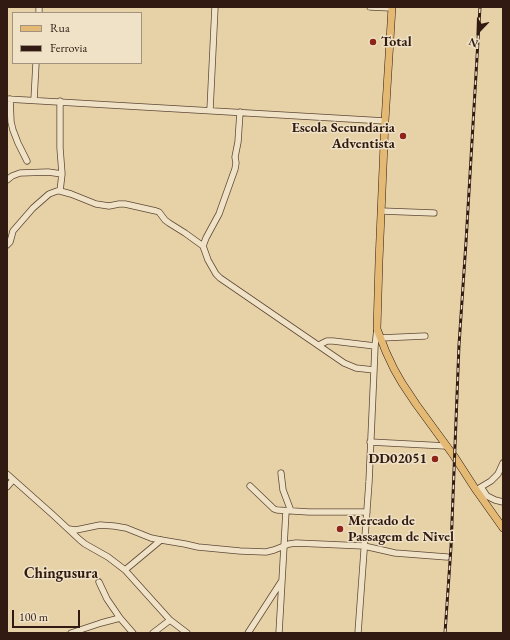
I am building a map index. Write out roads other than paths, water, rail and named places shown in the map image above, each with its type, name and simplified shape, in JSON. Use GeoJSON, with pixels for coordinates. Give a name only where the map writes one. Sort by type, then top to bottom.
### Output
{"type":"FeatureCollection","features":[{"type":"Feature","properties":{"kind":"main road"},"geometry":{"type":"LineString","coordinates":[[392,8],[385,120],[377,329],[394,369],[402,383],[446,446],[478,488],[503,528]]}},
{"type":"Feature","properties":{"kind":"street"},"geometry":{"type":"LineString","coordinates":[[210,110],[215,7]]}},
{"type":"Feature","properties":{"kind":"street"},"geometry":{"type":"LineString","coordinates":[[370,7],[392,8]]}},
{"type":"Feature","properties":{"kind":"street"},"geometry":{"type":"LineString","coordinates":[[34,100],[36,64]]}},
{"type":"Feature","properties":{"kind":"street"},"geometry":{"type":"LineString","coordinates":[[27,161],[13,130],[9,99],[385,120]]}},
{"type":"Feature","properties":{"kind":"street"},"geometry":{"type":"LineString","coordinates":[[60,101],[60,148],[62,174],[60,191]]}},
{"type":"Feature","properties":{"kind":"street"},"geometry":{"type":"LineString","coordinates":[[203,246],[218,214],[235,168],[240,112]]}},
{"type":"Feature","properties":{"kind":"street"},"geometry":{"type":"LineString","coordinates":[[7,180],[20,173],[48,172],[62,174]]}},
{"type":"Feature","properties":{"kind":"street"},"geometry":{"type":"LineString","coordinates":[[7,245],[10,242],[13,231],[33,208],[49,194],[57,191],[66,192],[96,204],[109,206],[125,204],[159,212],[168,223],[203,246],[208,260],[220,278],[344,363],[356,368],[374,370]]}},
{"type":"Feature","properties":{"kind":"street"},"geometry":{"type":"LineString","coordinates":[[381,211],[434,213]]}},
{"type":"Feature","properties":{"kind":"street"},"geometry":{"type":"LineString","coordinates":[[358,633],[367,512],[377,329]]}},
{"type":"Feature","properties":{"kind":"street"},"geometry":{"type":"LineString","coordinates":[[380,338],[425,336]]}},
{"type":"Feature","properties":{"kind":"street"},"geometry":{"type":"LineString","coordinates":[[319,345],[327,341],[332,341],[375,346]]}},
{"type":"Feature","properties":{"kind":"street"},"geometry":{"type":"LineString","coordinates":[[370,442],[446,446]]}},
{"type":"Feature","properties":{"kind":"street"},"geometry":{"type":"LineString","coordinates":[[503,463],[498,474],[491,481],[478,488],[487,496],[503,502]]}},
{"type":"Feature","properties":{"kind":"street"},"geometry":{"type":"LineString","coordinates":[[279,633],[284,546],[288,511],[281,473]]}},
{"type":"Feature","properties":{"kind":"street"},"geometry":{"type":"LineString","coordinates":[[7,474],[85,544],[108,556],[125,570],[170,620],[187,633]]}},
{"type":"Feature","properties":{"kind":"street"},"geometry":{"type":"LineString","coordinates":[[7,487],[13,480]]}},
{"type":"Feature","properties":{"kind":"street"},"geometry":{"type":"LineString","coordinates":[[250,486],[274,509],[277,510],[367,512]]}},
{"type":"Feature","properties":{"kind":"street"},"geometry":{"type":"LineString","coordinates":[[69,529],[76,530],[100,525],[114,526],[126,528],[151,538],[198,547],[257,552],[266,552],[296,543],[364,546],[395,553],[447,557]]}},
{"type":"Feature","properties":{"kind":"street"},"geometry":{"type":"LineString","coordinates":[[125,570],[161,540]]}},
{"type":"Feature","properties":{"kind":"street"},"geometry":{"type":"LineString","coordinates":[[98,582],[120,618],[133,633]]}},
{"type":"Feature","properties":{"kind":"street"},"geometry":{"type":"LineString","coordinates":[[248,633],[282,582]]}},
{"type":"Feature","properties":{"kind":"street"},"geometry":{"type":"LineString","coordinates":[[74,633],[120,618]]}},
{"type":"Feature","properties":{"kind":"street"},"geometry":{"type":"LineString","coordinates":[[153,633],[170,620]]}},
{"type":"Feature","properties":{"kind":"railway"},"geometry":{"type":"LineString","coordinates":[[445,633],[451,547],[459,345],[480,7]]}},
{"type":"Feature","properties":{"kind":"place","name":"Total"},"geometry":{"type":"Point","coordinates":[373,42]}},
{"type":"Feature","properties":{"kind":"place","name":"Escola Secundaria Adventista"},"geometry":{"type":"Point","coordinates":[403,136]}},
{"type":"Feature","properties":{"kind":"place","name":"DD02051"},"geometry":{"type":"Point","coordinates":[435,459]}},
{"type":"Feature","properties":{"kind":"place","name":"Mercado de Passagem de Nivel"},"geometry":{"type":"Point","coordinates":[340,529]}},
{"type":"Feature","properties":{"kind":"district","name":"Chingusura"},"geometry":{"type":"Point","coordinates":[61,574]}}]}
